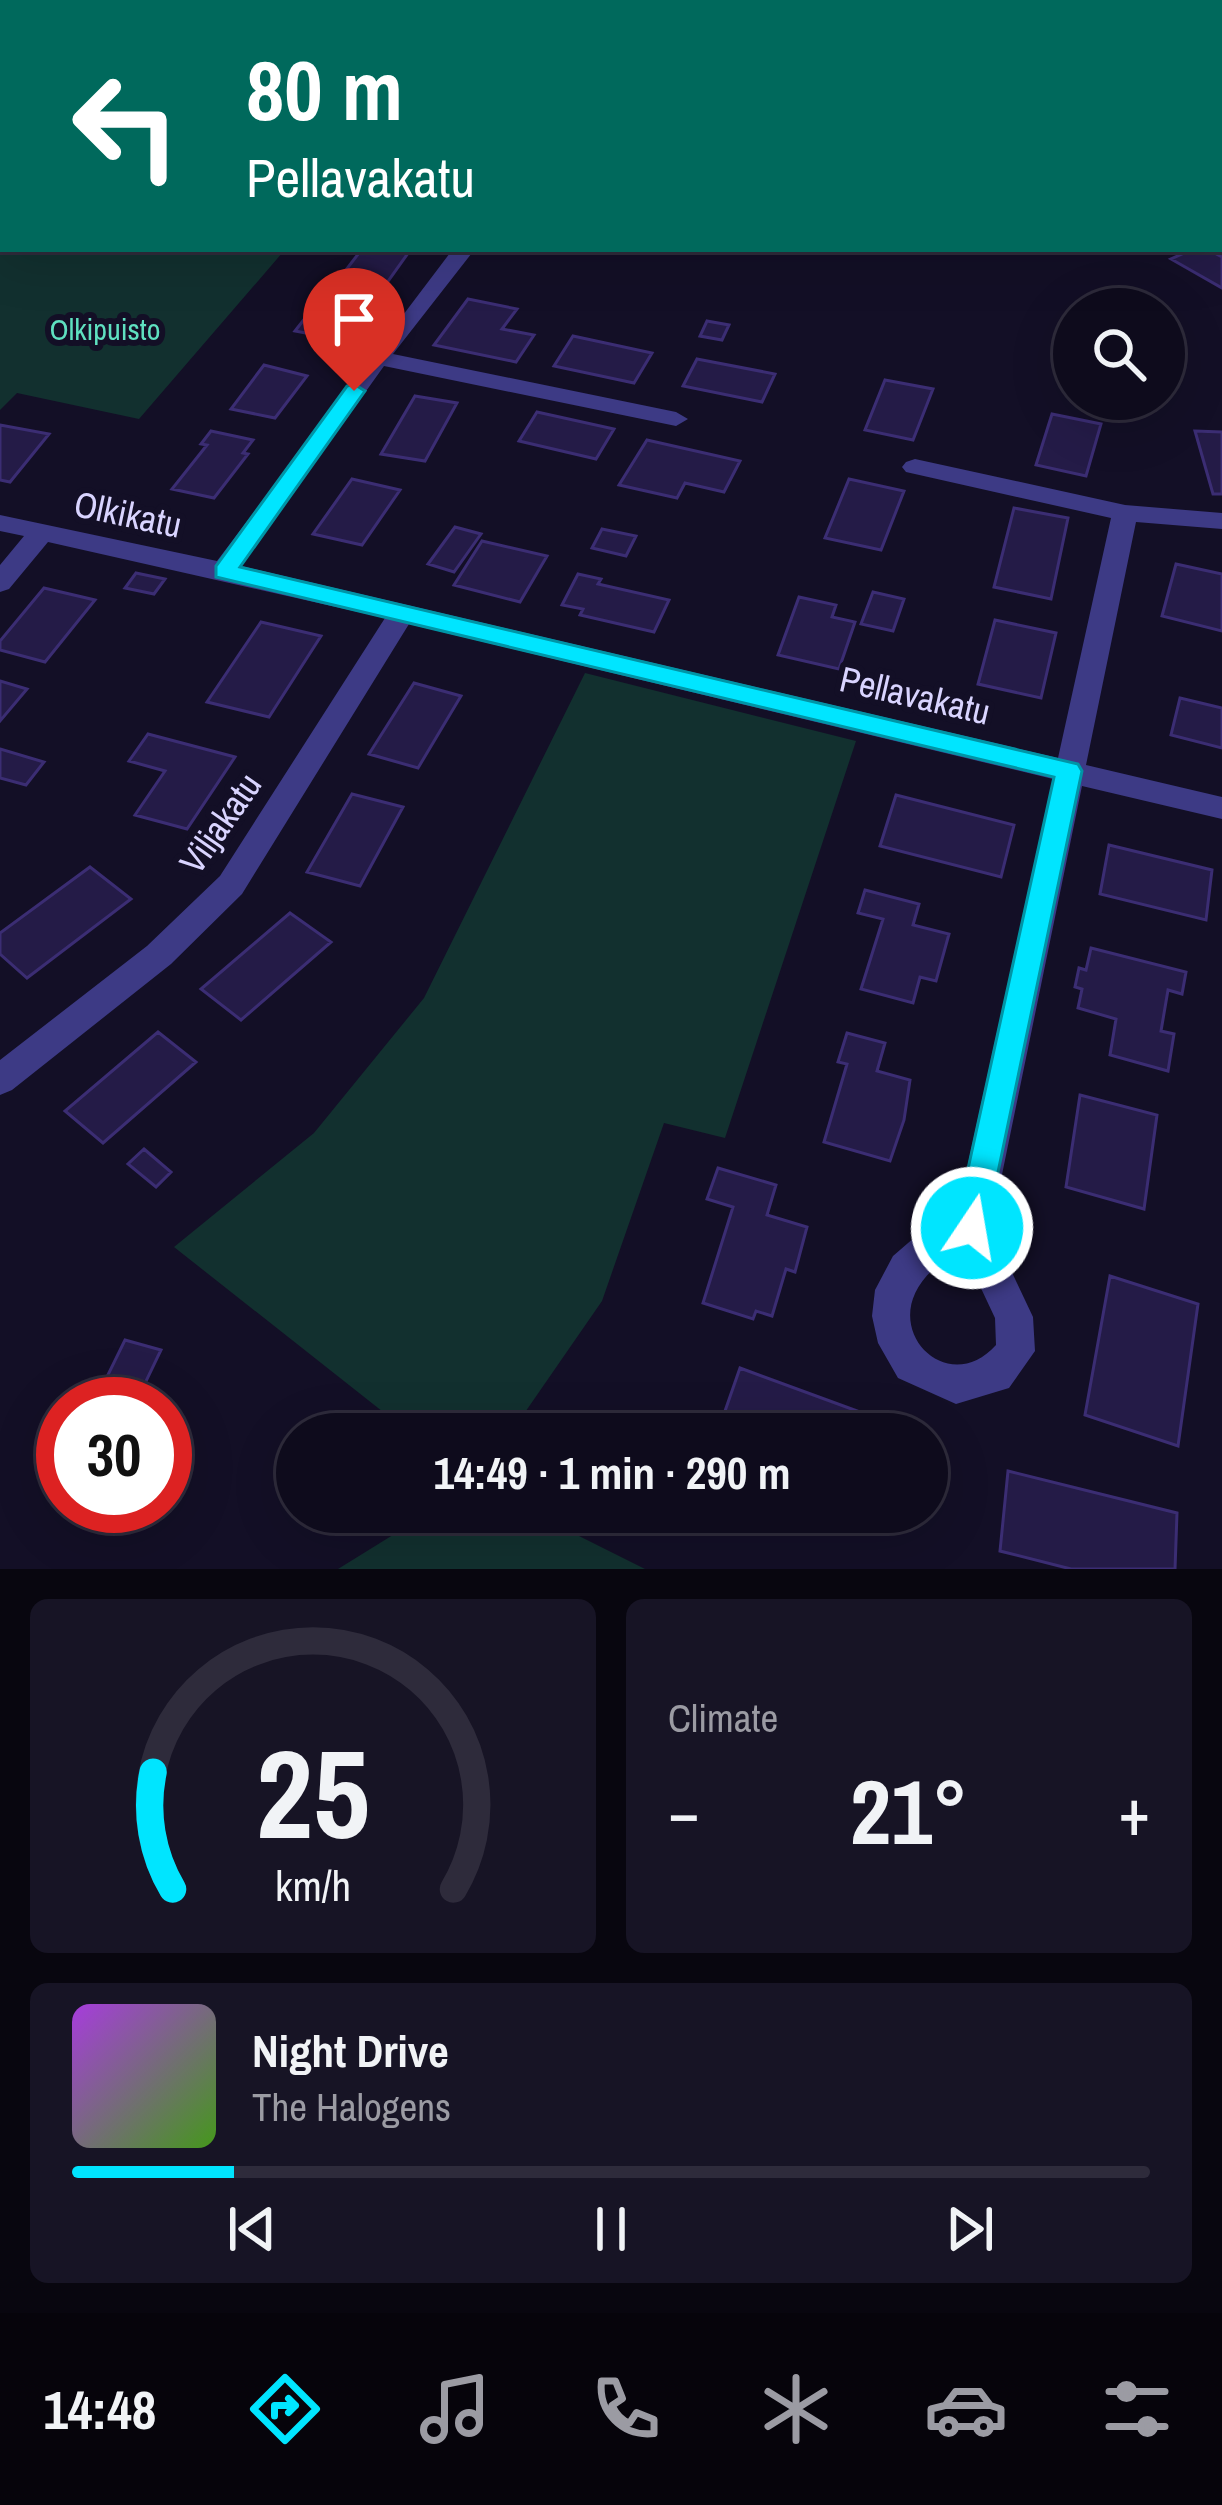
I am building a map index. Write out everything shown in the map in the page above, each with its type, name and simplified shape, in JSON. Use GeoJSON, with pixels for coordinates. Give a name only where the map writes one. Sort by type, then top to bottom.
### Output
{"type":"FeatureCollection","features":[{"type":"Feature","properties":{"kind":"street"},"geometry":{"type":"LineString","coordinates":[[224,572],[378,358],[462,252]]}},
{"type":"Feature","properties":{"kind":"street"},"geometry":{"type":"LineString","coordinates":[[378,358],[676,419]]}},
{"type":"Feature","properties":{"kind":"street"},"geometry":{"type":"LineString","coordinates":[[915,467],[1125,514],[1222,521]]}},
{"type":"Feature","properties":{"kind":"street"},"geometry":{"type":"LineString","coordinates":[[972,1228],[1125,514]]}},
{"type":"Feature","properties":{"kind":"street","name":"Olkikatu"},"geometry":{"type":"LineString","coordinates":[[0,523],[591,661]]}},
{"type":"Feature","properties":{"kind":"street"},"geometry":{"type":"LineString","coordinates":[[0,583],[41,533]]}},
{"type":"Feature","properties":{"kind":"street","name":"Viljakatu"},"geometry":{"type":"LineString","coordinates":[[0,1080],[159,955],[231,885],[400,616]]}},
{"type":"Feature","properties":{"kind":"street","name":"Pellavakatu"},"geometry":{"type":"LineString","coordinates":[[591,661],[1222,808]]}},
{"type":"Feature","properties":{"kind":"green space","name":"Olkipuisto"},"geometry":{"type":"Polygon","coordinates":[[[0,252],[283,252],[139,419],[17,393],[0,410],[0,252]]]}},
{"type":"Feature","properties":{"kind":"green space"},"geometry":{"type":"Polygon","coordinates":[[[585,673],[856,741],[725,1138],[664,1123],[602,1301],[525,1413],[384,1413],[174,1247],[314,1133],[424,998],[585,673]]]}},
{"type":"Feature","properties":{"kind":"green space"},"geometry":{"type":"Polygon","coordinates":[[[396,1533],[573,1533],[645,1569],[338,1569],[396,1533]]]}},
{"type":"Feature","properties":{"kind":"building"},"geometry":{"type":"Polygon","coordinates":[[[360,252],[409,252],[381,291],[336,283],[360,252]]]}},
{"type":"Feature","properties":{"kind":"building"},"geometry":{"type":"Polygon","coordinates":[[[1186,252],[1213,252],[1222,257],[1222,288],[1171,259],[1186,252]]]}},
{"type":"Feature","properties":{"kind":"building"},"geometry":{"type":"Polygon","coordinates":[[[324,294],[366,301],[338,339],[295,331],[324,294]]]}},
{"type":"Feature","properties":{"kind":"building"},"geometry":{"type":"Polygon","coordinates":[[[468,299],[517,309],[502,329],[534,335],[516,362],[434,345],[468,299]]]}},
{"type":"Feature","properties":{"kind":"building"},"geometry":{"type":"Polygon","coordinates":[[[707,321],[729,325],[722,340],[700,336],[707,321]]]}},
{"type":"Feature","properties":{"kind":"building"},"geometry":{"type":"Polygon","coordinates":[[[573,336],[652,353],[634,383],[554,366],[573,336]]]}},
{"type":"Feature","properties":{"kind":"building"},"geometry":{"type":"Polygon","coordinates":[[[697,359],[775,374],[762,402],[683,386],[697,359]]]}},
{"type":"Feature","properties":{"kind":"building"},"geometry":{"type":"Polygon","coordinates":[[[264,365],[307,376],[275,418],[231,409],[264,365]]]}},
{"type":"Feature","properties":{"kind":"building"},"geometry":{"type":"Polygon","coordinates":[[[885,380],[933,389],[913,440],[865,430],[885,380]]]}},
{"type":"Feature","properties":{"kind":"building"},"geometry":{"type":"Polygon","coordinates":[[[415,396],[457,403],[425,461],[381,454],[415,396]]]}},
{"type":"Feature","properties":{"kind":"building"},"geometry":{"type":"Polygon","coordinates":[[[537,412],[614,429],[596,459],[519,441],[537,412]]]}},
{"type":"Feature","properties":{"kind":"building"},"geometry":{"type":"Polygon","coordinates":[[[1052,414],[1053,420],[1101,424],[1086,476],[1036,465],[1052,414]]]}},
{"type":"Feature","properties":{"kind":"building"},"geometry":{"type":"Polygon","coordinates":[[[0,425],[49,434],[10,482],[0,480],[0,425]]]}},
{"type":"Feature","properties":{"kind":"building"},"geometry":{"type":"Polygon","coordinates":[[[211,431],[253,440],[243,453],[248,454],[214,498],[172,489],[207,445],[201,444],[211,431]]]}},
{"type":"Feature","properties":{"kind":"building"},"geometry":{"type":"Polygon","coordinates":[[[1195,431],[1222,432],[1222,494],[1213,494],[1195,431]]]}},
{"type":"Feature","properties":{"kind":"building"},"geometry":{"type":"Polygon","coordinates":[[[647,440],[740,461],[724,492],[685,483],[677,498],[619,485],[647,440]]]}},
{"type":"Feature","properties":{"kind":"building"},"geometry":{"type":"Polygon","coordinates":[[[352,479],[400,490],[362,545],[313,534],[352,479]]]}},
{"type":"Feature","properties":{"kind":"building"},"geometry":{"type":"Polygon","coordinates":[[[849,479],[904,491],[881,550],[825,538],[849,479]]]}},
{"type":"Feature","properties":{"kind":"building"},"geometry":{"type":"Polygon","coordinates":[[[1014,508],[1068,518],[1051,599],[994,587],[1014,508]]]}},
{"type":"Feature","properties":{"kind":"building"},"geometry":{"type":"Polygon","coordinates":[[[455,527],[481,534],[454,572],[428,564],[455,527]]]}},
{"type":"Feature","properties":{"kind":"building"},"geometry":{"type":"Polygon","coordinates":[[[602,529],[636,536],[626,556],[592,548],[602,529]]]}},
{"type":"Feature","properties":{"kind":"building"},"geometry":{"type":"Polygon","coordinates":[[[482,541],[547,556],[520,602],[454,585],[482,541]]]}},
{"type":"Feature","properties":{"kind":"building"},"geometry":{"type":"Polygon","coordinates":[[[1176,564],[1222,574],[1222,631],[1162,616],[1176,564]]]}},
{"type":"Feature","properties":{"kind":"building"},"geometry":{"type":"Polygon","coordinates":[[[136,573],[165,579],[154,594],[125,588],[136,573]]]}},
{"type":"Feature","properties":{"kind":"building"},"geometry":{"type":"Polygon","coordinates":[[[578,574],[601,579],[598,584],[669,600],[654,632],[580,615],[583,609],[562,605],[578,574]]]}},
{"type":"Feature","properties":{"kind":"building"},"geometry":{"type":"Polygon","coordinates":[[[44,588],[95,600],[45,662],[0,650],[0,641],[44,588]]]}},
{"type":"Feature","properties":{"kind":"building"},"geometry":{"type":"Polygon","coordinates":[[[873,592],[904,599],[893,631],[861,624],[873,592]]]}},
{"type":"Feature","properties":{"kind":"building"},"geometry":{"type":"Polygon","coordinates":[[[799,597],[836,605],[832,617],[855,622],[839,669],[778,655],[799,597]]]}},
{"type":"Feature","properties":{"kind":"building"},"geometry":{"type":"Polygon","coordinates":[[[995,620],[1056,633],[1041,698],[978,684],[995,620]]]}},
{"type":"Feature","properties":{"kind":"building"},"geometry":{"type":"Polygon","coordinates":[[[261,622],[321,636],[269,717],[207,702],[261,622]]]}},
{"type":"Feature","properties":{"kind":"building"},"geometry":{"type":"Polygon","coordinates":[[[0,681],[27,689],[0,721],[0,681]]]}},
{"type":"Feature","properties":{"kind":"building"},"geometry":{"type":"Polygon","coordinates":[[[414,683],[461,696],[418,768],[369,754],[414,683]]]}},
{"type":"Feature","properties":{"kind":"building"},"geometry":{"type":"Polygon","coordinates":[[[1180,698],[1222,708],[1222,748],[1171,735],[1180,698]]]}},
{"type":"Feature","properties":{"kind":"building"},"geometry":{"type":"Polygon","coordinates":[[[148,734],[235,757],[187,829],[135,815],[165,771],[129,761],[148,734]]]}},
{"type":"Feature","properties":{"kind":"building"},"geometry":{"type":"Polygon","coordinates":[[[0,749],[44,762],[26,785],[0,778],[0,749]]]}},
{"type":"Feature","properties":{"kind":"building"},"geometry":{"type":"Polygon","coordinates":[[[352,794],[403,807],[360,886],[307,872],[352,794]]]}},
{"type":"Feature","properties":{"kind":"building"},"geometry":{"type":"Polygon","coordinates":[[[896,795],[1014,825],[1001,877],[880,846],[896,795]]]}},
{"type":"Feature","properties":{"kind":"building"},"geometry":{"type":"Polygon","coordinates":[[[1109,845],[1212,870],[1206,920],[1100,894],[1109,845]]]}},
{"type":"Feature","properties":{"kind":"building"},"geometry":{"type":"Polygon","coordinates":[[[90,867],[131,899],[27,978],[0,954],[0,933],[90,867]]]}},
{"type":"Feature","properties":{"kind":"building"},"geometry":{"type":"Polygon","coordinates":[[[865,890],[919,904],[913,925],[949,934],[936,981],[920,977],[913,1003],[861,989],[883,919],[858,913],[865,890]]]}},
{"type":"Feature","properties":{"kind":"building"},"geometry":{"type":"Polygon","coordinates":[[[290,913],[331,942],[241,1020],[201,989],[290,913]]]}},
{"type":"Feature","properties":{"kind":"building"},"geometry":{"type":"Polygon","coordinates":[[[1091,948],[1186,972],[1182,994],[1168,990],[1161,1031],[1174,1034],[1168,1071],[1110,1055],[1116,1019],[1078,1008],[1079,968],[1086,970],[1091,948]]]}},
{"type":"Feature","properties":{"kind":"building"},"geometry":{"type":"Polygon","coordinates":[[[158,1032],[196,1062],[103,1143],[65,1111],[158,1032]]]}},
{"type":"Feature","properties":{"kind":"building"},"geometry":{"type":"Polygon","coordinates":[[[847,1033],[885,1043],[877,1071],[910,1080],[904,1120],[890,1161],[824,1142],[847,1064],[838,1062],[847,1033]]]}},
{"type":"Feature","properties":{"kind":"building"},"geometry":{"type":"Polygon","coordinates":[[[1080,1095],[1157,1115],[1144,1209],[1066,1187],[1080,1095]]]}},
{"type":"Feature","properties":{"kind":"building"},"geometry":{"type":"Polygon","coordinates":[[[144,1149],[171,1172],[156,1187],[128,1164],[144,1149]]]}},
{"type":"Feature","properties":{"kind":"building"},"geometry":{"type":"Polygon","coordinates":[[[718,1168],[776,1185],[767,1215],[807,1227],[795,1272],[786,1269],[772,1316],[756,1311],[753,1319],[703,1303],[733,1207],[707,1199],[718,1168]]]}},
{"type":"Feature","properties":{"kind":"building"},"geometry":{"type":"Polygon","coordinates":[[[1110,1276],[1198,1304],[1178,1446],[1085,1415],[1110,1276]]]}},
{"type":"Feature","properties":{"kind":"building"},"geometry":{"type":"Polygon","coordinates":[[[125,1340],[161,1350],[148,1377],[107,1377],[125,1340]]]}},
{"type":"Feature","properties":{"kind":"building"},"geometry":{"type":"Polygon","coordinates":[[[740,1368],[863,1413],[724,1413],[740,1368]]]}},
{"type":"Feature","properties":{"kind":"building"},"geometry":{"type":"Polygon","coordinates":[[[1008,1471],[1177,1513],[1175,1569],[1071,1569],[1000,1551],[1008,1471]]]}},
{"type":"Feature","properties":{"kind":"route"},"geometry":{"type":"LineString","coordinates":[[354,391],[224,572],[1069,771],[972,1228]]}}]}
